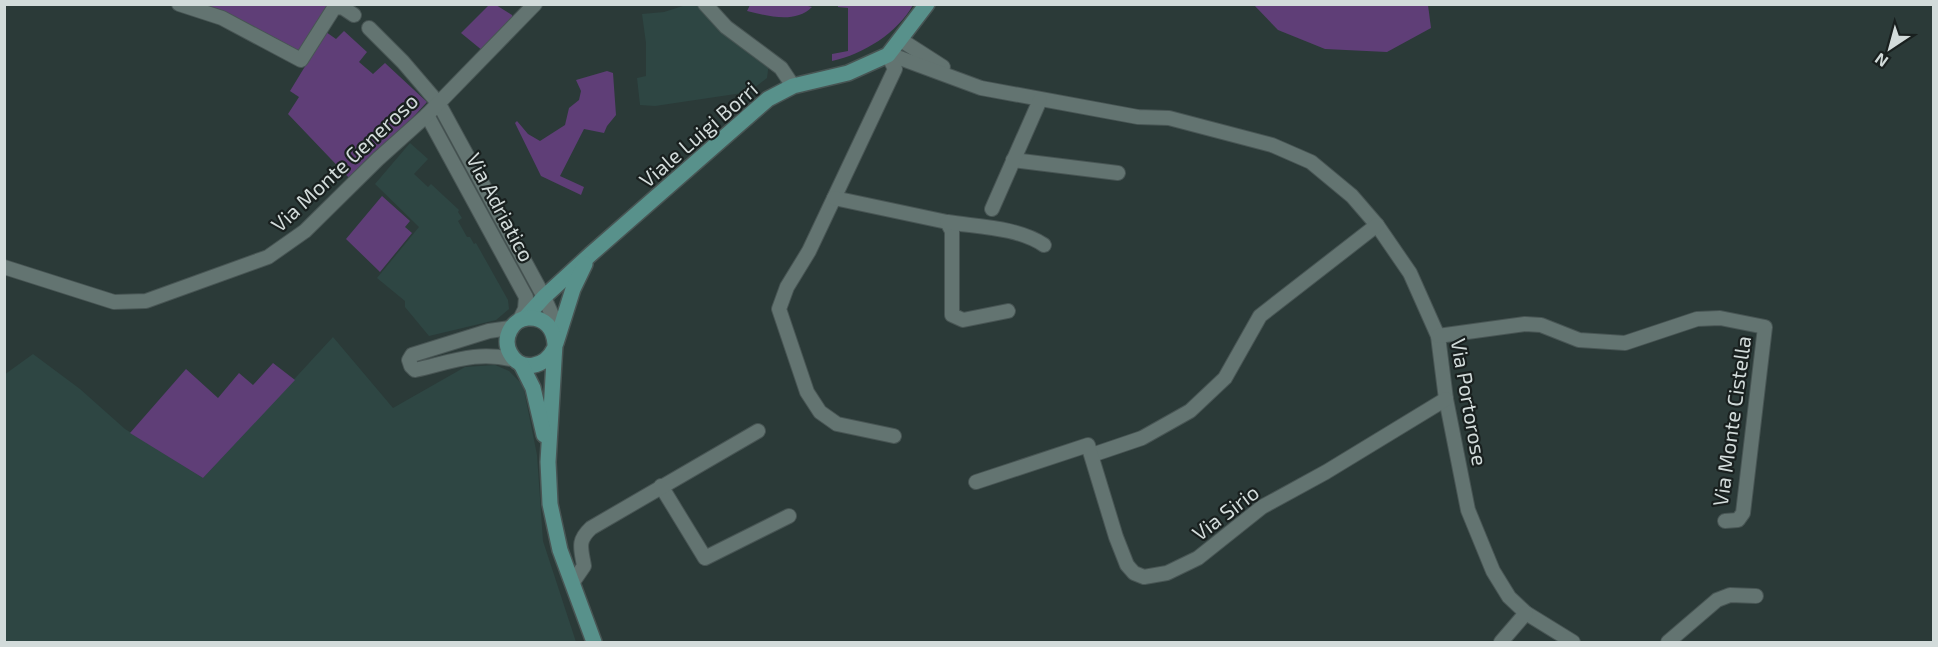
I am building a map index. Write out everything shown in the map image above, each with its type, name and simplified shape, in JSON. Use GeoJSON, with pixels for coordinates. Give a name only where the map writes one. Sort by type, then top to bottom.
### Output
{"type":"FeatureCollection","features":[{"type":"Feature","properties":{"kind":"main road","name":"Viale Luigi Borri"},"geometry":{"type":"LineString","coordinates":[[518,322],[591,254],[768,99],[793,86],[848,73],[888,55],[927,4]]}},
{"type":"Feature","properties":{"kind":"main road","name":"Viale Luigi Borri"},"geometry":{"type":"LineString","coordinates":[[591,254],[573,288],[554,341],[547,484],[553,526],[560,550],[594,642]]}},
{"type":"Feature","properties":{"kind":"main road"},"geometry":{"type":"LineString","coordinates":[[536,318],[545,322],[554,341],[545,362],[537,365],[518,362],[507,346],[518,322],[536,318]]}},
{"type":"Feature","properties":{"kind":"main road","name":"Viale Luigi Borri"},"geometry":{"type":"LineString","coordinates":[[518,362],[533,388],[542,420],[548,462]]}},
{"type":"Feature","properties":{"kind":"street"},"geometry":{"type":"LineString","coordinates":[[179,4],[222,18],[301,60],[334,8],[342,7],[354,15]]}},
{"type":"Feature","properties":{"kind":"street","name":"Via Monte Generoso"},"geometry":{"type":"LineString","coordinates":[[4,267],[114,302],[146,301],[268,257],[305,231],[378,159],[439,104],[535,4]]}},
{"type":"Feature","properties":{"kind":"street"},"geometry":{"type":"LineString","coordinates":[[705,4],[726,27],[781,68],[793,86]]}},
{"type":"Feature","properties":{"kind":"street","name":"Via Adriatico"},"geometry":{"type":"LineString","coordinates":[[369,28],[403,62],[439,104],[544,297],[552,315],[554,341]]}},
{"type":"Feature","properties":{"kind":"street","name":"Via Portorose"},"geometry":{"type":"LineString","coordinates":[[901,40],[962,80]]}},
{"type":"Feature","properties":{"kind":"street"},"geometry":{"type":"LineString","coordinates":[[888,55],[895,69],[809,251],[787,287],[779,309],[807,392],[820,412],[837,424],[894,436]]}},
{"type":"Feature","properties":{"kind":"street","name":"Via Portorose"},"geometry":{"type":"LineString","coordinates":[[888,55],[981,88],[1138,117],[1169,118],[1272,145],[1311,162],[1352,196],[1377,225],[1410,273],[1438,336],[1446,399],[1468,510],[1493,571],[1509,597],[1526,613],[1573,642]]}},
{"type":"Feature","properties":{"kind":"street"},"geometry":{"type":"LineString","coordinates":[[992,209],[1040,100]]}},
{"type":"Feature","properties":{"kind":"street","name":"Via Adriatico"},"geometry":{"type":"LineString","coordinates":[[427,115],[526,297],[525,309],[518,322]]}},
{"type":"Feature","properties":{"kind":"street"},"geometry":{"type":"LineString","coordinates":[[1013,160],[1118,172]]}},
{"type":"Feature","properties":{"kind":"street"},"geometry":{"type":"LineString","coordinates":[[834,198],[947,222],[1016,233],[1032,237],[1044,245]]}},
{"type":"Feature","properties":{"kind":"street"},"geometry":{"type":"LineString","coordinates":[[947,222],[952,231],[952,315],[963,320],[1008,311]]}},
{"type":"Feature","properties":{"kind":"street"},"geometry":{"type":"LineString","coordinates":[[976,482],[1088,445],[1092,455],[1142,438],[1190,411],[1225,378],[1240,347],[1260,316],[1377,225]]}},
{"type":"Feature","properties":{"kind":"street","name":"Via Monte Cistella"},"geometry":{"type":"LineString","coordinates":[[1438,336],[1525,324],[1541,326],[1579,340],[1625,343],[1697,319],[1720,318],[1765,327],[1743,513],[1738,520],[1725,521]]}},
{"type":"Feature","properties":{"kind":"street"},"geometry":{"type":"LineString","coordinates":[[518,322],[412,355],[409,360],[415,370],[468,356],[494,355],[518,362]]}},
{"type":"Feature","properties":{"kind":"street","name":"Via Sirio"},"geometry":{"type":"LineString","coordinates":[[1092,455],[1126,565],[1134,573],[1144,577],[1167,573],[1198,558],[1262,507],[1326,472],[1446,399]]}},
{"type":"Feature","properties":{"kind":"street"},"geometry":{"type":"LineString","coordinates":[[573,582],[584,566],[580,542],[582,536],[591,528],[758,430]]}},
{"type":"Feature","properties":{"kind":"street"},"geometry":{"type":"LineString","coordinates":[[661,486],[705,558],[789,516]]}},
{"type":"Feature","properties":{"kind":"street"},"geometry":{"type":"LineString","coordinates":[[1668,642],[1717,600],[1730,595],[1756,596]]}},
{"type":"Feature","properties":{"kind":"street"},"geometry":{"type":"LineString","coordinates":[[1500,642],[1526,613]]}},
{"type":"Feature","properties":{"kind":"shaded area"},"geometry":{"type":"Polygon","coordinates":[[[800,4],[812,7],[798,16],[790,17],[747,11],[750,5],[800,4]]]}},
{"type":"Feature","properties":{"kind":"shaded area"},"geometry":{"type":"Polygon","coordinates":[[[838,4],[913,5],[898,25],[878,41],[856,53],[832,61],[832,54],[848,51],[848,8],[838,7],[838,4]]]}},
{"type":"Feature","properties":{"kind":"shaded area"},"geometry":{"type":"Polygon","coordinates":[[[204,5],[330,5],[299,55],[204,5]]]}},
{"type":"Feature","properties":{"kind":"shaded area"},"geometry":{"type":"Polygon","coordinates":[[[489,5],[496,5],[512,15],[513,23],[483,51],[461,33],[489,5]]]}},
{"type":"Feature","properties":{"kind":"shaded area"},"geometry":{"type":"Polygon","coordinates":[[[686,5],[699,6],[769,63],[767,78],[749,92],[655,106],[640,105],[637,78],[646,76],[646,43],[642,14],[664,12],[686,5]]]}},
{"type":"Feature","properties":{"kind":"shaded area"},"geometry":{"type":"Polygon","coordinates":[[[1254,5],[1428,5],[1431,28],[1387,52],[1325,49],[1278,30],[1254,5]]]}},
{"type":"Feature","properties":{"kind":"shaded area"},"geometry":{"type":"Polygon","coordinates":[[[344,31],[367,52],[359,62],[373,74],[385,63],[427,102],[396,136],[350,179],[288,114],[299,97],[290,91],[326,32],[336,39],[344,31]]]}},
{"type":"Feature","properties":{"kind":"shaded area"},"geometry":{"type":"Polygon","coordinates":[[[607,71],[613,73],[616,115],[604,133],[584,129],[560,176],[584,187],[581,195],[541,176],[515,123],[517,121],[528,134],[540,141],[565,125],[569,108],[579,100],[581,91],[576,80],[607,71]]]}},
{"type":"Feature","properties":{"kind":"shaded area"},"geometry":{"type":"Polygon","coordinates":[[[410,143],[428,159],[414,174],[428,187],[431,184],[459,210],[462,218],[458,221],[467,237],[470,237],[474,244],[476,243],[508,300],[509,309],[496,320],[429,336],[405,307],[405,301],[377,278],[419,227],[375,184],[410,143]]]}},
{"type":"Feature","properties":{"kind":"shaded area"},"geometry":{"type":"Polygon","coordinates":[[[382,196],[410,221],[405,227],[412,233],[380,272],[346,239],[382,196]]]}},
{"type":"Feature","properties":{"kind":"shaded area"},"geometry":{"type":"Polygon","coordinates":[[[333,337],[393,408],[465,367],[495,365],[509,371],[523,385],[537,455],[543,541],[576,642],[5,642],[4,375],[33,354],[80,389],[125,429],[203,478],[333,337]]]}},
{"type":"Feature","properties":{"kind":"shaded area"},"geometry":{"type":"Polygon","coordinates":[[[273,363],[295,380],[203,478],[130,433],[186,369],[218,398],[239,373],[253,385],[273,363]]]}}]}
